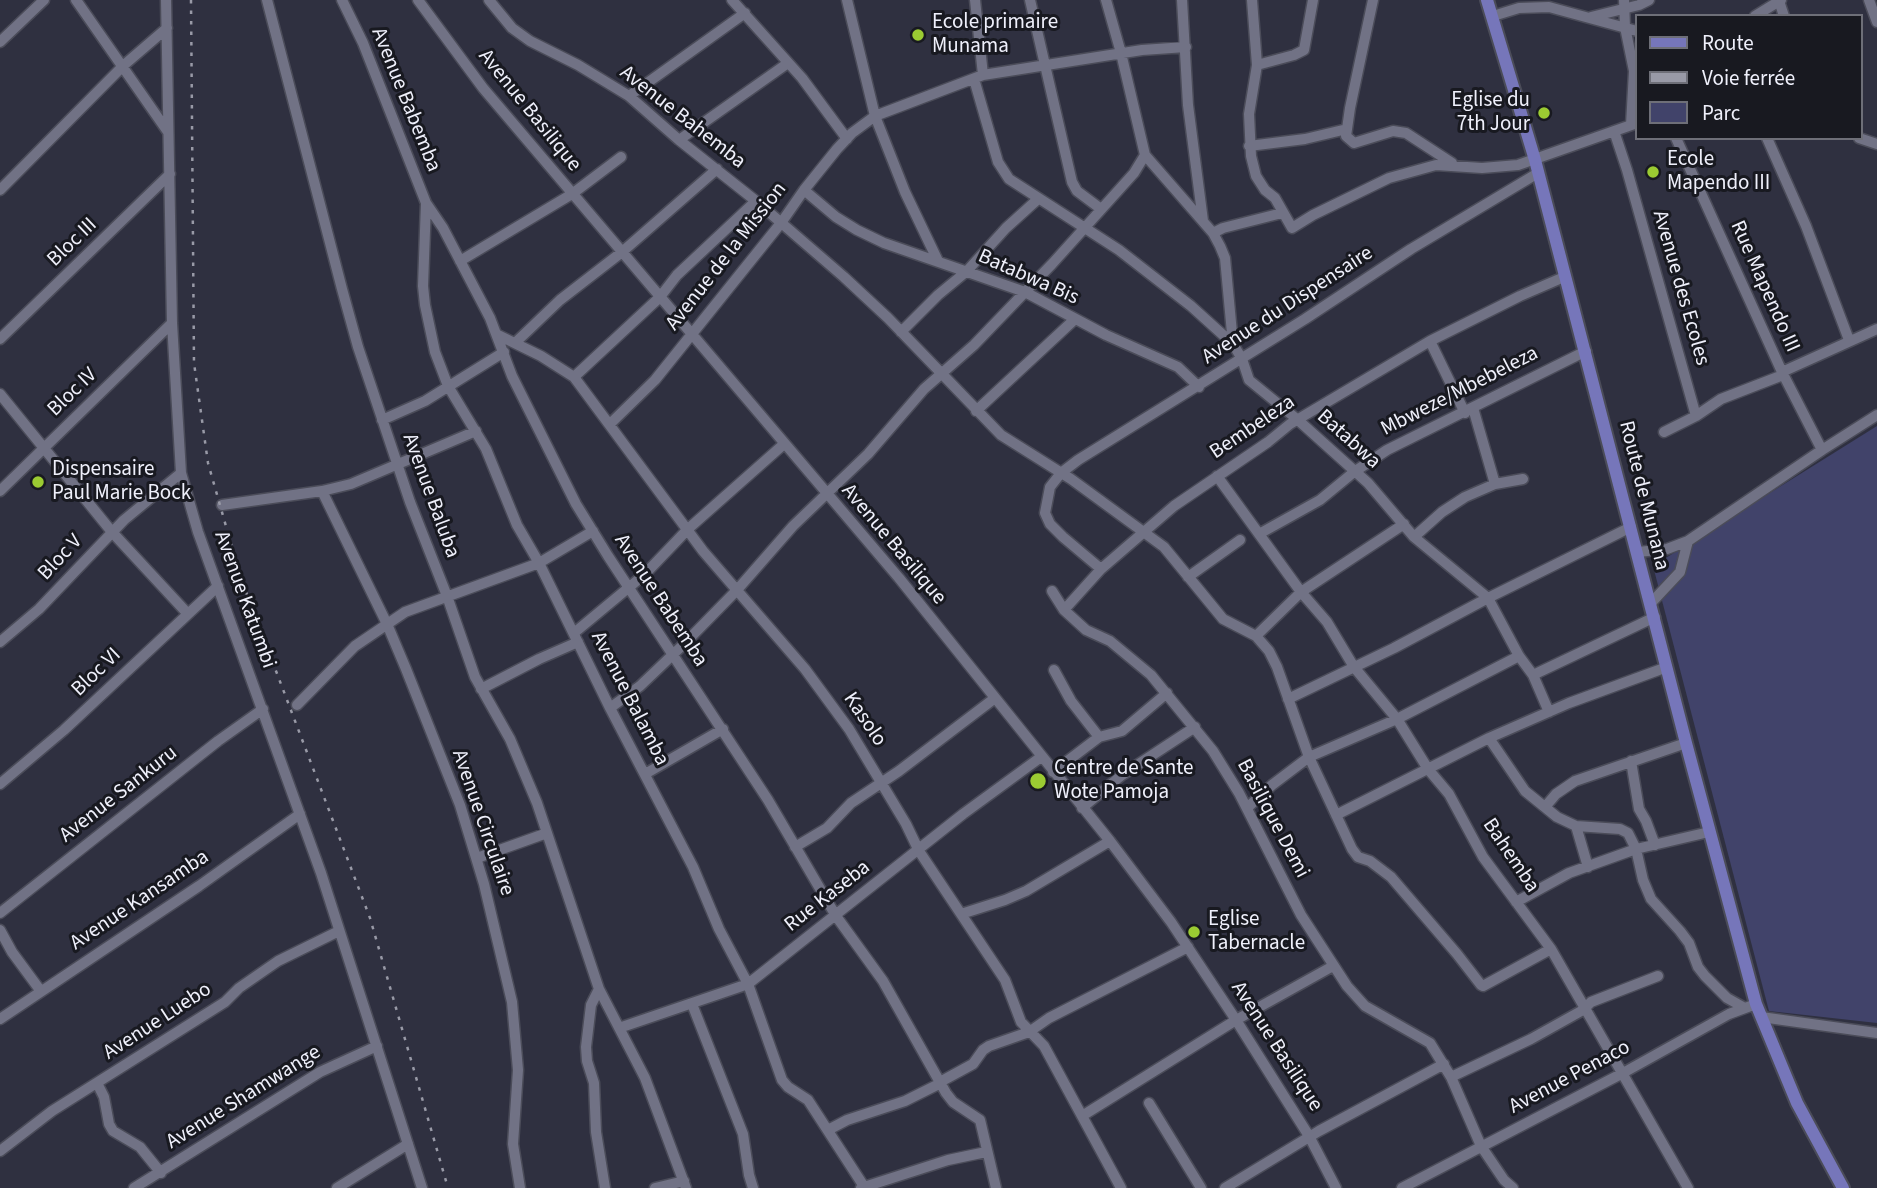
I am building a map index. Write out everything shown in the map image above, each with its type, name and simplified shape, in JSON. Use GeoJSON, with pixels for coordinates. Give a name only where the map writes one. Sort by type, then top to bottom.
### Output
{"type":"FeatureCollection","features":[{"type":"Feature","properties":{"kind":"main road","name":"Route de Munana"},"geometry":{"type":"LineString","coordinates":[[1487,0],[1535,160],[1756,1004],[1797,1104],[1843,1188]]}},
{"type":"Feature","properties":{"kind":"street"},"geometry":{"type":"LineString","coordinates":[[0,43],[44,0]]}},
{"type":"Feature","properties":{"kind":"street"},"geometry":{"type":"LineString","coordinates":[[76,0],[169,133]]}},
{"type":"Feature","properties":{"kind":"street","name":"Avenue Katumbi"},"geometry":{"type":"LineString","coordinates":[[166,0],[172,323],[181,473],[218,586],[300,814],[422,1188]]}},
{"type":"Feature","properties":{"kind":"street","name":"Avenue Baluba"},"geometry":{"type":"LineString","coordinates":[[267,0],[342,289],[397,465],[464,648],[481,689],[510,739],[547,833],[599,989],[645,1078],[685,1185]]}},
{"type":"Feature","properties":{"kind":"street","name":"Avenue Babemba"},"geometry":{"type":"LineString","coordinates":[[342,0],[426,203],[498,335],[512,376],[556,465],[593,531],[723,729],[836,916],[883,981],[940,1083],[953,1102],[980,1120],[996,1188]]}},
{"type":"Feature","properties":{"kind":"street","name":"Avenue Basilique"},"geometry":{"type":"LineString","coordinates":[[418,0],[483,88],[899,578],[1110,841],[1188,947],[1236,1020],[1310,1136],[1336,1188]]}},
{"type":"Feature","properties":{"kind":"street","name":"Avenue Bahemba"},"geometry":{"type":"LineString","coordinates":[[489,0],[512,28],[530,41],[578,65],[629,96],[756,201],[844,277],[1001,435],[1124,516],[1164,548],[1223,619],[1256,636]]}},
{"type":"Feature","properties":{"kind":"street"},"geometry":{"type":"LineString","coordinates":[[732,0],[788,63],[847,139]]}},
{"type":"Feature","properties":{"kind":"street"},"geometry":{"type":"LineString","coordinates":[[847,0],[875,116],[905,192],[938,261]]}},
{"type":"Feature","properties":{"kind":"street","name":"Batabwa"},"geometry":{"type":"LineString","coordinates":[[975,0],[978,77],[1002,171],[1038,199],[1087,228],[1191,306],[1233,344],[1242,359],[1249,380],[1354,471],[1414,537],[1488,598],[1519,656],[1533,675],[1549,712]]}},
{"type":"Feature","properties":{"kind":"street"},"geometry":{"type":"LineString","coordinates":[[1030,0],[1072,182],[1098,213]]}},
{"type":"Feature","properties":{"kind":"street"},"geometry":{"type":"LineString","coordinates":[[1106,0],[1145,155],[1213,233],[1225,258],[1233,344]]}},
{"type":"Feature","properties":{"kind":"street"},"geometry":{"type":"LineString","coordinates":[[1182,0],[1191,133],[1203,221]]}},
{"type":"Feature","properties":{"kind":"street"},"geometry":{"type":"LineString","coordinates":[[1252,0],[1257,65],[1249,114],[1249,146],[1256,176],[1265,190],[1275,198],[1292,228],[1389,178],[1436,165],[1518,165],[1634,124],[1634,71],[1623,5]]}},
{"type":"Feature","properties":{"kind":"street"},"geometry":{"type":"LineString","coordinates":[[1257,65],[1304,50],[1313,0]]}},
{"type":"Feature","properties":{"kind":"street"},"geometry":{"type":"LineString","coordinates":[[1373,0],[1346,136],[1354,143],[1392,131],[1406,133],[1455,165]]}},
{"type":"Feature","properties":{"kind":"street"},"geometry":{"type":"LineString","coordinates":[[1590,18],[1623,5],[1649,0]]}},
{"type":"Feature","properties":{"kind":"street"},"geometry":{"type":"LineString","coordinates":[[1869,0],[1877,22]]}},
{"type":"Feature","properties":{"kind":"street"},"geometry":{"type":"LineString","coordinates":[[1758,14],[1779,1]]}},
{"type":"Feature","properties":{"kind":"street"},"geometry":{"type":"LineString","coordinates":[[1493,16],[1531,6],[1569,10],[1636,31]]}},
{"type":"Feature","properties":{"kind":"street"},"geometry":{"type":"LineString","coordinates":[[629,96],[746,13]]}},
{"type":"Feature","properties":{"kind":"street"},"geometry":{"type":"LineString","coordinates":[[0,190],[124,65],[167,28]]}},
{"type":"Feature","properties":{"kind":"street"},"geometry":{"type":"LineString","coordinates":[[978,77],[1027,66],[1045,66],[1121,53],[1186,47]]}},
{"type":"Feature","properties":{"kind":"street"},"geometry":{"type":"LineString","coordinates":[[679,140],[788,63]]}},
{"type":"Feature","properties":{"kind":"street","name":"Avenue de la Mission"},"geometry":{"type":"LineString","coordinates":[[611,423],[655,380],[847,139],[875,116],[978,77]]}},
{"type":"Feature","properties":{"kind":"street"},"geometry":{"type":"LineString","coordinates":[[1249,146],[1305,139],[1347,129]]}},
{"type":"Feature","properties":{"kind":"street","name":"Avenue des Ecoles"},"geometry":{"type":"LineString","coordinates":[[1614,131],[1696,416]]}},
{"type":"Feature","properties":{"kind":"street","name":"Rue Mapendo III"},"geometry":{"type":"LineString","coordinates":[[1677,140],[1783,374],[1822,450]]}},
{"type":"Feature","properties":{"kind":"street"},"geometry":{"type":"LineString","coordinates":[[1768,140],[1806,226],[1849,340]]}},
{"type":"Feature","properties":{"kind":"street"},"geometry":{"type":"LineString","coordinates":[[610,708],[640,686],[673,656],[737,590],[793,526],[868,454],[904,412],[974,345],[1087,228],[1134,173],[1145,155]]}},
{"type":"Feature","properties":{"kind":"street"},"geometry":{"type":"LineString","coordinates":[[460,261],[572,194],[621,157]]}},
{"type":"Feature","properties":{"kind":"street"},"geometry":{"type":"LineString","coordinates":[[516,342],[560,300],[622,252],[717,169]]}},
{"type":"Feature","properties":{"kind":"street","name":"Avenue du Dispensaire"},"geometry":{"type":"LineString","coordinates":[[1061,473],[1411,249],[1538,173]]}},
{"type":"Feature","properties":{"kind":"street","name":"Bloc III"},"geometry":{"type":"LineString","coordinates":[[0,339],[170,174]]}},
{"type":"Feature","properties":{"kind":"street","name":"Batabwa Bis"},"geometry":{"type":"LineString","coordinates":[[804,190],[836,217],[857,230],[884,243],[1025,292],[1123,343],[1178,367],[1199,387]]}},
{"type":"Feature","properties":{"kind":"street"},"geometry":{"type":"LineString","coordinates":[[901,332],[967,271],[1006,228],[1038,199]]}},
{"type":"Feature","properties":{"kind":"street"},"geometry":{"type":"LineString","coordinates":[[574,377],[660,297],[677,275],[756,201]]}},
{"type":"Feature","properties":{"kind":"street","name":"Avenue Balamba"},"geometry":{"type":"LineString","coordinates":[[426,203],[423,286],[425,305],[432,341],[449,386],[476,431],[517,525],[539,563],[610,708],[693,867],[724,940],[748,984],[782,1080],[808,1100],[863,1188]]}},
{"type":"Feature","properties":{"kind":"street"},"geometry":{"type":"LineString","coordinates":[[1213,233],[1282,213]]}},
{"type":"Feature","properties":{"kind":"street","name":"Bembeleza"},"geometry":{"type":"LineString","coordinates":[[1064,610],[1101,569],[1174,506],[1298,420],[1430,341],[1564,277]]}},
{"type":"Feature","properties":{"kind":"street"},"geometry":{"type":"LineString","coordinates":[[976,411],[1075,319]]}},
{"type":"Feature","properties":{"kind":"street","name":"Bloc IV"},"geometry":{"type":"LineString","coordinates":[[0,491],[172,323]]}},
{"type":"Feature","properties":{"kind":"street"},"geometry":{"type":"LineString","coordinates":[[1664,432],[1696,416],[1721,399],[1783,374],[1849,340],[1877,329]]}},
{"type":"Feature","properties":{"kind":"street","name":"Kasolo"},"geometry":{"type":"LineString","coordinates":[[498,335],[556,364],[574,377],[688,529],[805,669],[849,730],[882,782],[919,850],[1004,980],[1021,1023],[1044,1046],[1121,1188]]}},
{"type":"Feature","properties":{"kind":"street"},"geometry":{"type":"LineString","coordinates":[[1430,341],[1469,411],[1495,484]]}},
{"type":"Feature","properties":{"kind":"street","name":"Mbweze/Mbebeleza"},"geometry":{"type":"LineString","coordinates":[[1259,534],[1320,500],[1376,456],[1586,351]]}},
{"type":"Feature","properties":{"kind":"street"},"geometry":{"type":"LineString","coordinates":[[382,420],[425,401],[504,352]]}},
{"type":"Feature","properties":{"kind":"street"},"geometry":{"type":"LineString","coordinates":[[0,394],[113,532],[188,614]]}},
{"type":"Feature","properties":{"kind":"street"},"geometry":{"type":"LineString","coordinates":[[1638,552],[1667,549],[1688,541],[1877,415]]}},
{"type":"Feature","properties":{"kind":"street"},"geometry":{"type":"LineString","coordinates":[[222,505],[322,491],[351,484],[476,431]]}},
{"type":"Feature","properties":{"kind":"street"},"geometry":{"type":"LineString","coordinates":[[481,689],[576,638],[688,529],[784,444]]}},
{"type":"Feature","properties":{"kind":"street","name":"Bloc V"},"geometry":{"type":"LineString","coordinates":[[0,642],[40,609],[113,532],[181,473]]}},
{"type":"Feature","properties":{"kind":"street"},"geometry":{"type":"LineString","coordinates":[[1061,473],[1050,487],[1045,513],[1050,524],[1063,537],[1101,569]]}},
{"type":"Feature","properties":{"kind":"street","name":"Bahemba"},"geometry":{"type":"LineString","coordinates":[[1217,476],[1301,592],[1327,622],[1354,667],[1396,719],[1448,794],[1483,857],[1551,949],[1583,1010],[1623,1073],[1688,1188]]}},
{"type":"Feature","properties":{"kind":"street"},"geometry":{"type":"LineString","coordinates":[[1414,537],[1442,512],[1465,497],[1495,484],[1523,479]]}},
{"type":"Feature","properties":{"kind":"street","name":"Avenue Circulaire"},"geometry":{"type":"LineString","coordinates":[[322,491],[387,624],[460,805],[477,858],[512,1002],[518,1062],[513,1144],[520,1188]]}},
{"type":"Feature","properties":{"kind":"street"},"geometry":{"type":"LineString","coordinates":[[1404,524],[1301,592],[1256,636],[1269,651],[1277,667],[1310,757],[1356,855],[1370,861],[1391,877],[1482,986],[1551,949]]}},
{"type":"Feature","properties":{"kind":"street"},"geometry":{"type":"LineString","coordinates":[[1288,699],[1394,649],[1488,598],[1631,527]]}},
{"type":"Feature","properties":{"kind":"street"},"geometry":{"type":"LineString","coordinates":[[297,705],[355,646],[405,612],[539,563],[593,531]]}},
{"type":"Feature","properties":{"kind":"street"},"geometry":{"type":"LineString","coordinates":[[1188,577],[1240,540]]}},
{"type":"Feature","properties":{"kind":"street"},"geometry":{"type":"LineString","coordinates":[[1651,603],[1680,572],[1688,541]]}},
{"type":"Feature","properties":{"kind":"street","name":"Bloc VI"},"geometry":{"type":"LineString","coordinates":[[0,784],[64,730],[218,586]]}},
{"type":"Feature","properties":{"kind":"street","name":"Basilique Demi"},"geometry":{"type":"LineString","coordinates":[[1052,591],[1064,610],[1086,630],[1110,641],[1130,656],[1167,693],[1195,727],[1213,751],[1247,808],[1301,915],[1333,966],[1364,1006],[1430,1042],[1451,1077],[1481,1146],[1504,1180],[1513,1188]]}},
{"type":"Feature","properties":{"kind":"street"},"geometry":{"type":"LineString","coordinates":[[1533,675],[1654,617]]}},
{"type":"Feature","properties":{"kind":"street"},"geometry":{"type":"LineString","coordinates":[[1247,808],[1272,785],[1310,757],[1396,719],[1519,656]]}},
{"type":"Feature","properties":{"kind":"street"},"geometry":{"type":"LineString","coordinates":[[1336,815],[1489,738],[1611,687],[1667,667]]}},
{"type":"Feature","properties":{"kind":"street"},"geometry":{"type":"LineString","coordinates":[[1054,670],[1071,701],[1099,737]]}},
{"type":"Feature","properties":{"kind":"street"},"geometry":{"type":"LineString","coordinates":[[1053,772],[1099,737],[1122,731],[1167,693]]}},
{"type":"Feature","properties":{"kind":"street"},"geometry":{"type":"LineString","coordinates":[[795,847],[827,828],[851,803],[995,698]]}},
{"type":"Feature","properties":{"kind":"street","name":"Avenue Sankuru"},"geometry":{"type":"LineString","coordinates":[[0,913],[218,741],[263,709]]}},
{"type":"Feature","properties":{"kind":"street"},"geometry":{"type":"LineString","coordinates":[[1082,807],[1122,775],[1195,727]]}},
{"type":"Feature","properties":{"kind":"street"},"geometry":{"type":"LineString","coordinates":[[645,774],[723,729]]}},
{"type":"Feature","properties":{"kind":"street"},"geometry":{"type":"LineString","coordinates":[[1489,738],[1525,791],[1558,817],[1576,825],[1624,830],[1628,833],[1636,849],[1643,880],[1651,899],[1689,943],[1698,967],[1705,976],[1727,998],[1743,1007]]}},
{"type":"Feature","properties":{"kind":"street"},"geometry":{"type":"LineString","coordinates":[[1545,807],[1556,794],[1575,781],[1686,743]]}},
{"type":"Feature","properties":{"kind":"street","name":"Rue Kaseba"},"geometry":{"type":"LineString","coordinates":[[619,1027],[748,984],[963,814],[1041,757]]}},
{"type":"Feature","properties":{"kind":"street"},"geometry":{"type":"LineString","coordinates":[[1631,761],[1639,809],[1655,845]]}},
{"type":"Feature","properties":{"kind":"street","name":"Avenue Kansamba"},"geometry":{"type":"LineString","coordinates":[[0,1019],[199,886],[300,814]]}},
{"type":"Feature","properties":{"kind":"street"},"geometry":{"type":"LineString","coordinates":[[1576,825],[1588,867]]}},
{"type":"Feature","properties":{"kind":"street"},"geometry":{"type":"LineString","coordinates":[[1516,902],[1569,873],[1636,849],[1709,832]]}},
{"type":"Feature","properties":{"kind":"street"},"geometry":{"type":"LineString","coordinates":[[477,858],[547,833]]}},
{"type":"Feature","properties":{"kind":"street"},"geometry":{"type":"LineString","coordinates":[[961,914],[1026,891],[1110,841]]}},
{"type":"Feature","properties":{"kind":"street"},"geometry":{"type":"LineString","coordinates":[[0,930],[12,952],[40,990]]}},
{"type":"Feature","properties":{"kind":"street","name":"Avenue Luebo"},"geometry":{"type":"LineString","coordinates":[[0,1151],[29,1128],[225,1002],[239,988],[278,961],[339,931]]}},
{"type":"Feature","properties":{"kind":"street"},"geometry":{"type":"LineString","coordinates":[[828,1130],[905,1101],[973,1064],[978,1055],[989,1046],[1029,1032],[1049,1018],[1188,947]]}},
{"type":"Feature","properties":{"kind":"street"},"geometry":{"type":"LineString","coordinates":[[1082,1116],[1236,1020],[1333,966]]}},
{"type":"Feature","properties":{"kind":"street"},"geometry":{"type":"LineString","coordinates":[[1451,1077],[1531,1039],[1583,1010],[1591,1002],[1658,976]]}},
{"type":"Feature","properties":{"kind":"street"},"geometry":{"type":"LineString","coordinates":[[599,989],[591,1005],[586,1047],[594,1083],[596,1132],[605,1188]]}},
{"type":"Feature","properties":{"kind":"street"},"geometry":{"type":"LineString","coordinates":[[692,1004],[743,1134],[753,1188]]}},
{"type":"Feature","properties":{"kind":"street","name":"Avenue Penaco"},"geometry":{"type":"LineString","coordinates":[[1402,1188],[1743,1007],[1756,1004]]}},
{"type":"Feature","properties":{"kind":"street"},"geometry":{"type":"LineString","coordinates":[[1761,1017],[1877,1033]]}},
{"type":"Feature","properties":{"kind":"street","name":"Avenue Shamwange"},"geometry":{"type":"LineString","coordinates":[[134,1188],[320,1072],[377,1046]]}},
{"type":"Feature","properties":{"kind":"street"},"geometry":{"type":"LineString","coordinates":[[1225,1188],[1310,1136],[1444,1065]]}},
{"type":"Feature","properties":{"kind":"street"},"geometry":{"type":"LineString","coordinates":[[97,1083],[104,1097],[113,1131],[140,1147],[161,1172]]}},
{"type":"Feature","properties":{"kind":"street"},"geometry":{"type":"LineString","coordinates":[[1149,1103],[1201,1188]]}},
{"type":"Feature","properties":{"kind":"street"},"geometry":{"type":"LineString","coordinates":[[337,1188],[408,1144]]}},
{"type":"Feature","properties":{"kind":"street"},"geometry":{"type":"LineString","coordinates":[[863,1188],[948,1160],[986,1153]]}},
{"type":"Feature","properties":{"kind":"street"},"geometry":{"type":"LineString","coordinates":[[655,1188],[685,1185]]}},
{"type":"Feature","properties":{"kind":"green space"},"geometry":{"type":"Polygon","coordinates":[[[1877,426],[1877,1023],[1769,1011],[1653,566],[1877,426]]]}},
{"type":"Feature","properties":{"kind":"railway"},"geometry":{"type":"LineString","coordinates":[[191,0],[194,363],[208,463],[241,579],[370,918],[448,1188]]}},
{"type":"Feature","properties":{"kind":"place","name":"Ecole primaire Munama"},"geometry":{"type":"Point","coordinates":[918,35]}},
{"type":"Feature","properties":{"kind":"place","name":"Eglise du 7th Jour"},"geometry":{"type":"Point","coordinates":[1544,113]}},
{"type":"Feature","properties":{"kind":"place","name":"Ecole Mapendo III"},"geometry":{"type":"Point","coordinates":[1653,172]}},
{"type":"Feature","properties":{"kind":"place","name":"Dispensaire Paul Marie Bock"},"geometry":{"type":"Point","coordinates":[38,482]}},
{"type":"Feature","properties":{"kind":"place","name":"Centre de Sante Wote Pamoja"},"geometry":{"type":"Point","coordinates":[1038,781]}},
{"type":"Feature","properties":{"kind":"place","name":"Eglise Tabernacle"},"geometry":{"type":"Point","coordinates":[1194,932]}}]}
